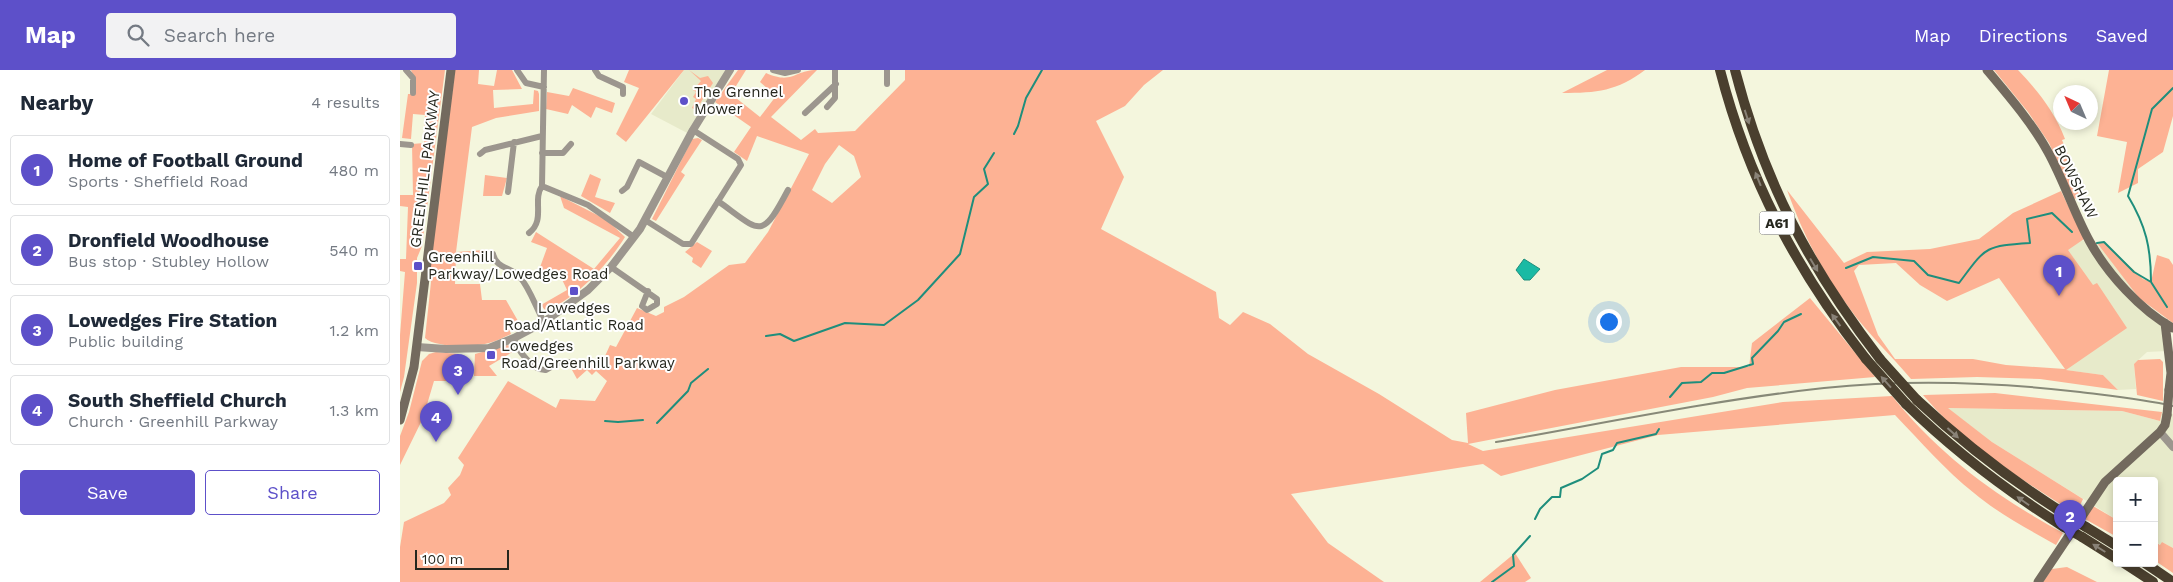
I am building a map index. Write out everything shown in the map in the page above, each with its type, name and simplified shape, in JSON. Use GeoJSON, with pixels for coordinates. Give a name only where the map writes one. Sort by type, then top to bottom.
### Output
{"type":"FeatureCollection","features":[{"type":"Feature","properties":{"kind":"highway","name":"A61"},"geometry":{"type":"LineString","coordinates":[[1720,70],[1745,148],[1767,201],[1789,246],[1838,323],[1866,359],[1906,404],[1938,434],[1993,479],[2064,527],[2084,532],[2113,544]]}},
{"type":"Feature","properties":{"kind":"highway","name":"A61"},"geometry":{"type":"LineString","coordinates":[[1735,70],[1752,132],[1785,212],[1822,279],[1880,358],[1917,400],[1958,437],[2002,472],[2071,518],[2084,532],[2113,556]]}},
{"type":"Feature","properties":{"kind":"highway"},"geometry":{"type":"LineString","coordinates":[[2130,567],[2153,582]]}},
{"type":"Feature","properties":{"kind":"highway"},"geometry":{"type":"LineString","coordinates":[[2151,567],[2173,582]]}},
{"type":"Feature","properties":{"kind":"main road","name":"GREENHILL PARKWAY"},"geometry":{"type":"LineString","coordinates":[[400,420],[409,391],[417,347],[452,70]]}},
{"type":"Feature","properties":{"kind":"main road","name":"BOWSHAW"},"geometry":{"type":"LineString","coordinates":[[1987,70],[2048,152],[2086,234],[2098,254],[2137,301],[2169,326]]}},
{"type":"Feature","properties":{"kind":"main road"},"geometry":{"type":"LineString","coordinates":[[2038,582],[2105,482],[2160,432],[2165,425],[2172,370],[2169,358],[2169,326]]}},
{"type":"Feature","properties":{"kind":"main road"},"geometry":{"type":"LineString","coordinates":[[2169,358],[2173,346]]}},
{"type":"Feature","properties":{"kind":"street"},"geometry":{"type":"LineString","coordinates":[[406,70],[413,78],[413,93]]}},
{"type":"Feature","properties":{"kind":"street"},"geometry":{"type":"LineString","coordinates":[[517,70],[526,83],[544,87]]}},
{"type":"Feature","properties":{"kind":"street"},"geometry":{"type":"LineString","coordinates":[[529,233],[538,220],[539,192],[542,186],[544,70]]}},
{"type":"Feature","properties":{"kind":"street"},"geometry":{"type":"LineString","coordinates":[[595,70],[599,76],[623,87],[623,94]]}},
{"type":"Feature","properties":{"kind":"street"},"geometry":{"type":"LineString","coordinates":[[417,347],[489,348],[514,338],[544,322],[588,290],[611,267],[645,220],[693,130],[730,70]]}},
{"type":"Feature","properties":{"kind":"street"},"geometry":{"type":"LineString","coordinates":[[773,70],[785,73],[798,70]]}},
{"type":"Feature","properties":{"kind":"street"},"geometry":{"type":"LineString","coordinates":[[826,107],[835,98],[834,70]]}},
{"type":"Feature","properties":{"kind":"street"},"geometry":{"type":"LineString","coordinates":[[887,70],[887,84]]}},
{"type":"Feature","properties":{"kind":"street"},"geometry":{"type":"LineString","coordinates":[[805,113],[836,84]]}},
{"type":"Feature","properties":{"kind":"street"},"geometry":{"type":"LineString","coordinates":[[645,220],[683,244],[691,244],[741,165],[740,162],[693,130]]}},
{"type":"Feature","properties":{"kind":"street"},"geometry":{"type":"LineString","coordinates":[[480,154],[485,150],[542,136]]}},
{"type":"Feature","properties":{"kind":"street"},"geometry":{"type":"LineString","coordinates":[[508,192],[514,142]]}},
{"type":"Feature","properties":{"kind":"street"},"geometry":{"type":"LineString","coordinates":[[400,144],[411,146]]}},
{"type":"Feature","properties":{"kind":"street"},"geometry":{"type":"LineString","coordinates":[[542,153],[563,154],[571,144]]}},
{"type":"Feature","properties":{"kind":"street"},"geometry":{"type":"LineString","coordinates":[[622,192],[627,187],[640,159],[667,177]]}},
{"type":"Feature","properties":{"kind":"street"},"geometry":{"type":"LineString","coordinates":[[542,186],[588,206],[634,237]]}},
{"type":"Feature","properties":{"kind":"street"},"geometry":{"type":"LineString","coordinates":[[718,201],[750,224],[760,227],[768,225],[788,190]]}},
{"type":"Feature","properties":{"kind":"street"},"geometry":{"type":"LineString","coordinates":[[493,254],[500,265],[513,272],[523,282],[544,322]]}},
{"type":"Feature","properties":{"kind":"street"},"geometry":{"type":"LineString","coordinates":[[611,267],[648,291]]}},
{"type":"Feature","properties":{"kind":"street"},"geometry":{"type":"LineString","coordinates":[[514,338],[518,348],[539,370],[546,370],[560,362],[569,362]]}},
{"type":"Feature","properties":{"kind":"street"},"geometry":{"type":"LineString","coordinates":[[2160,432],[2173,447]]}},
{"type":"Feature","properties":{"kind":"shaded area"},"geometry":{"type":"Polygon","coordinates":[[[411,70],[445,70],[422,246],[417,258],[417,283],[404,377],[400,392],[400,335],[405,272],[400,271],[400,259],[406,259],[408,207],[400,206],[400,195],[413,195],[412,144],[424,143],[425,115],[413,114],[411,139],[402,138],[408,94],[415,94],[416,83],[411,70]]]}},
{"type":"Feature","properties":{"kind":"shaded area"},"geometry":{"type":"Polygon","coordinates":[[[455,70],[479,70],[478,84],[494,86],[497,70],[512,70],[522,89],[493,90],[494,108],[533,104],[534,90],[538,91],[539,94],[539,111],[496,118],[472,127],[456,252],[485,250],[487,256],[456,258],[455,284],[480,284],[482,300],[506,300],[518,321],[508,326],[511,334],[492,342],[456,346],[437,344],[425,338],[431,282],[430,267],[455,70]]]}},
{"type":"Feature","properties":{"kind":"shaded area"},"geometry":{"type":"Polygon","coordinates":[[[629,70],[684,70],[626,142],[616,134],[639,88],[624,82],[629,70]]]}},
{"type":"Feature","properties":{"kind":"shaded area"},"geometry":{"type":"Polygon","coordinates":[[[684,70],[730,70],[691,135],[651,114],[684,70]]]}},
{"type":"Feature","properties":{"kind":"shaded area"},"geometry":{"type":"Polygon","coordinates":[[[689,70],[700,78],[708,76],[713,83],[696,110],[692,108],[696,99],[693,97],[696,92],[693,90],[701,81],[689,70]]]}},
{"type":"Feature","properties":{"kind":"shaded area"},"geometry":{"type":"Polygon","coordinates":[[[738,70],[746,70],[731,94],[760,117],[776,96],[760,82],[766,73],[782,78],[817,70],[771,117],[801,140],[815,129],[818,133],[855,131],[905,80],[905,70],[1163,70],[1144,85],[1125,106],[1096,121],[1124,177],[1101,229],[1216,292],[1219,318],[1230,325],[1243,312],[1270,324],[1308,354],[1379,394],[1452,440],[1468,443],[1466,413],[1555,390],[1681,367],[1749,367],[1752,343],[1810,298],[1875,377],[1747,388],[1713,397],[1468,444],[1483,451],[1783,402],[1892,396],[1930,438],[1971,474],[2015,505],[2063,533],[2056,545],[1993,508],[1953,475],[1895,415],[1658,435],[1501,476],[1483,464],[1291,494],[1328,543],[1384,582],[400,582],[400,547],[404,522],[444,503],[451,495],[448,488],[460,475],[464,465],[458,458],[508,381],[556,408],[560,399],[595,401],[607,381],[596,371],[592,375],[587,370],[577,379],[572,370],[580,359],[601,365],[610,345],[616,347],[637,308],[656,316],[664,312],[664,307],[684,297],[729,265],[745,263],[768,232],[809,154],[757,136],[747,161],[734,152],[751,127],[715,102],[738,70]],[[839,145],[825,164],[812,190],[832,203],[861,177],[854,156],[839,145]]]}},
{"type":"Feature","properties":{"kind":"shaded area"},"geometry":{"type":"Polygon","coordinates":[[[1607,70],[1645,70],[1616,87],[1596,91],[1562,93],[1607,70]]]}},
{"type":"Feature","properties":{"kind":"shaded area"},"geometry":{"type":"Polygon","coordinates":[[[1994,70],[2018,70],[2045,102],[2053,115],[2053,130],[2061,130],[2065,139],[2062,140],[2078,178],[2074,180],[2082,196],[2074,199],[2049,143],[2028,112],[1994,70]]]}},
{"type":"Feature","properties":{"kind":"shaded area"},"geometry":{"type":"Polygon","coordinates":[[[2109,70],[2173,70],[2173,116],[2163,152],[2138,169],[2138,183],[2118,193],[2127,142],[2097,136],[2109,70]]]}},
{"type":"Feature","properties":{"kind":"shaded area"},"geometry":{"type":"Polygon","coordinates":[[[573,88],[615,103],[612,113],[596,107],[591,118],[572,105],[568,114],[546,109],[547,92],[569,96],[573,88]]]}},
{"type":"Feature","properties":{"kind":"shaded area"},"geometry":{"type":"Polygon","coordinates":[[[698,138],[702,140],[681,172],[685,175],[656,221],[652,219],[692,139],[698,138]]]}},
{"type":"Feature","properties":{"kind":"shaded area"},"geometry":{"type":"Polygon","coordinates":[[[590,174],[601,179],[595,197],[615,203],[610,213],[581,196],[590,174]]]}},
{"type":"Feature","properties":{"kind":"shaded area"},"geometry":{"type":"Polygon","coordinates":[[[485,175],[507,178],[502,196],[483,196],[485,175]]]}},
{"type":"Feature","properties":{"kind":"shaded area"},"geometry":{"type":"Polygon","coordinates":[[[1787,190],[1844,263],[1867,252],[1930,249],[1979,239],[2013,213],[2061,191],[2084,239],[2068,250],[2093,285],[2097,283],[2127,328],[2066,370],[2103,375],[2118,390],[2040,379],[1977,377],[1911,379],[1864,327],[1830,281],[1806,236],[1787,190]],[[1896,263],[1859,265],[1854,271],[1878,335],[1895,359],[1973,359],[2006,365],[2065,369],[1999,278],[1947,301],[1920,285],[1896,263]]]}},
{"type":"Feature","properties":{"kind":"shaded area"},"geometry":{"type":"Polygon","coordinates":[[[560,196],[607,220],[625,237],[610,258],[590,280],[568,299],[545,310],[541,305],[567,290],[558,271],[543,277],[539,270],[547,248],[531,242],[536,232],[594,269],[620,238],[564,208],[560,196]]]}},
{"type":"Feature","properties":{"kind":"shaded area"},"geometry":{"type":"Polygon","coordinates":[[[2058,236],[2097,243],[2139,298],[2168,321],[2167,351],[2147,352],[2134,364],[2136,389],[2118,390],[2103,375],[2065,370],[2058,236]]]}},
{"type":"Feature","properties":{"kind":"shaded area"},"geometry":{"type":"Polygon","coordinates":[[[697,242],[712,251],[701,268],[692,262],[693,258],[685,252],[697,242]]]}},
{"type":"Feature","properties":{"kind":"shaded area"},"geometry":{"type":"Polygon","coordinates":[[[2104,242],[2143,279],[2151,282],[2157,255],[2169,259],[2173,265],[2173,323],[2139,298],[2097,243],[2104,242]]]}},
{"type":"Feature","properties":{"kind":"shaded area"},"geometry":{"type":"Polygon","coordinates":[[[508,345],[514,351],[489,366],[497,376],[474,376],[475,354],[508,345]]]}},
{"type":"Feature","properties":{"kind":"shaded area"},"geometry":{"type":"Polygon","coordinates":[[[436,352],[459,354],[460,372],[448,381],[434,381],[423,418],[400,465],[400,436],[409,412],[422,361],[429,354],[436,352]]]}},
{"type":"Feature","properties":{"kind":"shaded area"},"geometry":{"type":"Polygon","coordinates":[[[2160,359],[2163,362],[2163,401],[2137,395],[2134,364],[2138,360],[2160,359]]]}},
{"type":"Feature","properties":{"kind":"shaded area"},"geometry":{"type":"Polygon","coordinates":[[[1995,393],[2162,412],[2160,421],[2122,411],[1948,408],[1992,442],[2083,499],[2076,514],[2014,474],[1975,445],[1939,413],[1923,395],[1995,393]]]}},
{"type":"Feature","properties":{"kind":"shaded area"},"geometry":{"type":"Polygon","coordinates":[[[1947,408],[2122,411],[2160,421],[2162,412],[2173,414],[2173,548],[2162,542],[2161,545],[2158,543],[2158,477],[2113,477],[2113,518],[1992,442],[1947,408]]]}},
{"type":"Feature","properties":{"kind":"shaded area"},"geometry":{"type":"Polygon","coordinates":[[[2093,506],[2113,518],[2113,535],[2085,519],[2093,506]]]}},
{"type":"Feature","properties":{"kind":"shaded area"},"geometry":{"type":"Polygon","coordinates":[[[2162,542],[2173,548],[2173,573],[2158,563],[2158,544],[2160,545],[2162,542]]]}},
{"type":"Feature","properties":{"kind":"shaded area"},"geometry":{"type":"Polygon","coordinates":[[[1515,553],[1531,578],[1525,582],[1480,582],[1515,553]]]}},
{"type":"Feature","properties":{"kind":"shaded area"},"geometry":{"type":"Polygon","coordinates":[[[2067,567],[2097,582],[2043,582],[2052,569],[2067,567]]]}},
{"type":"Feature","properties":{"kind":"water"},"geometry":{"type":"Polygon","coordinates":[[[1524,259],[1540,269],[1530,280],[1524,280],[1516,270],[1524,259]]]}},
{"type":"Feature","properties":{"kind":"waterway"},"geometry":{"type":"LineString","coordinates":[[1014,134],[1026,98],[1042,70]]}},
{"type":"Feature","properties":{"kind":"waterway"},"geometry":{"type":"LineString","coordinates":[[2151,282],[2150,258],[2146,238],[2139,217],[2128,196],[2152,109],[2173,88]]}},
{"type":"Feature","properties":{"kind":"waterway"},"geometry":{"type":"LineString","coordinates":[[766,336],[780,334],[794,341],[845,323],[884,325],[918,300],[960,254],[974,197],[988,184],[984,169],[994,153]]}},
{"type":"Feature","properties":{"kind":"waterway"},"geometry":{"type":"LineString","coordinates":[[1846,268],[1873,257],[1914,261],[1928,275],[1959,283],[1981,255],[1994,247],[2030,243],[2027,219],[2052,213],[2072,232]]}},
{"type":"Feature","properties":{"kind":"waterway"},"geometry":{"type":"LineString","coordinates":[[2097,243],[2104,242],[2134,272],[2151,282],[2167,307]]}},
{"type":"Feature","properties":{"kind":"waterway"},"geometry":{"type":"LineString","coordinates":[[1670,397],[1682,383],[1701,382],[1712,373],[1724,373],[1753,364],[1752,358],[1784,322],[1801,314]]}},
{"type":"Feature","properties":{"kind":"waterway"},"geometry":{"type":"LineString","coordinates":[[657,423],[688,391],[691,383],[708,369]]}},
{"type":"Feature","properties":{"kind":"waterway"},"geometry":{"type":"LineString","coordinates":[[605,421],[643,420]]}},
{"type":"Feature","properties":{"kind":"waterway"},"geometry":{"type":"LineString","coordinates":[[1535,519],[1540,509],[1552,497],[1560,497],[1561,488],[1582,479],[1598,468],[1602,454],[1613,450],[1617,443],[1656,434],[1659,429]]}},
{"type":"Feature","properties":{"kind":"waterway"},"geometry":{"type":"LineString","coordinates":[[1492,582],[1514,566],[1513,555],[1530,536]]}},
{"type":"Feature","properties":{"kind":"railway"},"geometry":{"type":"LineString","coordinates":[[1496,442],[1742,399],[1824,388],[1888,383],[2016,386],[2115,396],[2173,406]]}},
{"type":"Feature","properties":{"kind":"place","name":"The Grennel Mower"},"geometry":{"type":"Point","coordinates":[684,101]}},
{"type":"Feature","properties":{"kind":"place","name":"Greenhill Parkway/Lowedges Road"},"geometry":{"type":"Point","coordinates":[418,266]}},
{"type":"Feature","properties":{"kind":"place","name":"Lowedges Road/Atlantic Road"},"geometry":{"type":"Point","coordinates":[574,291]}},
{"type":"Feature","properties":{"kind":"place","name":"Home of Football Ground"},"geometry":{"type":"Point","coordinates":[2059,296]}},
{"type":"Feature","properties":{"kind":"place","name":"Lowedges Road/Greenhill Parkway"},"geometry":{"type":"Point","coordinates":[491,355]}},
{"type":"Feature","properties":{"kind":"place","name":"Lowedges Fire Station"},"geometry":{"type":"Point","coordinates":[458,395]}},
{"type":"Feature","properties":{"kind":"place","name":"South Sheffield Church"},"geometry":{"type":"Point","coordinates":[436,442]}},
{"type":"Feature","properties":{"kind":"place","name":"Dronfield Woodhouse"},"geometry":{"type":"Point","coordinates":[2070,541]}}]}
